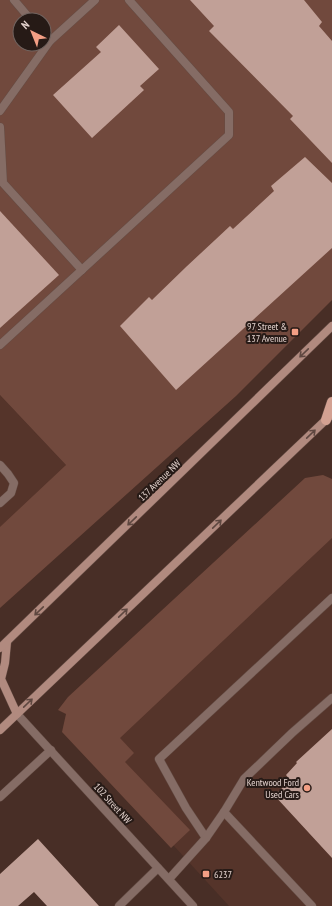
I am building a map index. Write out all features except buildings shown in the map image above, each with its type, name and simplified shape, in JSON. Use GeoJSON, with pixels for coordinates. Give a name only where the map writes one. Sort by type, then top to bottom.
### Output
{"type":"FeatureCollection","features":[{"type":"Feature","properties":{"kind":"main road","name":"137 Avenue NW"},"geometry":{"type":"LineString","coordinates":[[0,648],[332,326]]}},
{"type":"Feature","properties":{"kind":"main road"},"geometry":{"type":"LineString","coordinates":[[0,730],[329,417],[332,402]]}},
{"type":"Feature","properties":{"kind":"main road"},"geometry":{"type":"LineString","coordinates":[[7,642],[5,663],[1,679],[17,714]]}},
{"type":"Feature","properties":{"kind":"street"},"geometry":{"type":"LineString","coordinates":[[14,0],[24,12]]}},
{"type":"Feature","properties":{"kind":"street"},"geometry":{"type":"LineString","coordinates":[[52,39],[95,0]]}},
{"type":"Feature","properties":{"kind":"street"},"geometry":{"type":"LineString","coordinates":[[0,346],[229,135],[229,112],[129,0]]}},
{"type":"Feature","properties":{"kind":"street"},"geometry":{"type":"LineString","coordinates":[[0,111],[42,52]]}},
{"type":"Feature","properties":{"kind":"street"},"geometry":{"type":"LineString","coordinates":[[0,127],[3,183],[82,270]]}},
{"type":"Feature","properties":{"kind":"street"},"geometry":{"type":"LineString","coordinates":[[0,465],[14,483],[11,492],[0,503]]}},
{"type":"Feature","properties":{"kind":"street"},"geometry":{"type":"LineString","coordinates":[[206,838],[186,808],[159,759],[332,598]]}},
{"type":"Feature","properties":{"kind":"street"},"geometry":{"type":"LineString","coordinates":[[169,879],[206,838],[244,779],[292,733],[332,698]]}},
{"type":"Feature","properties":{"kind":"street","name":"102 Street NW"},"geometry":{"type":"LineString","coordinates":[[17,714],[193,906]]}},
{"type":"Feature","properties":{"kind":"street"},"geometry":{"type":"LineString","coordinates":[[0,797],[50,750]]}},
{"type":"Feature","properties":{"kind":"street"},"geometry":{"type":"LineString","coordinates":[[224,812],[312,906]]}},
{"type":"Feature","properties":{"kind":"street"},"geometry":{"type":"LineString","coordinates":[[119,906],[158,868]]}},
{"type":"Feature","properties":{"kind":"shaded area"},"geometry":{"type":"Polygon","coordinates":[[[0,0],[332,0],[332,300],[236,396],[0,608],[0,527],[66,465],[0,395],[0,0]]]}},
{"type":"Feature","properties":{"kind":"shaded area"},"geometry":{"type":"Polygon","coordinates":[[[0,395],[66,465],[0,561],[0,395]]]}},
{"type":"Feature","properties":{"kind":"shaded area"},"geometry":{"type":"Polygon","coordinates":[[[323,475],[332,479],[332,538],[120,738],[134,753],[125,762],[190,830],[171,848],[62,732],[66,714],[58,710],[68,697],[305,478],[323,475]]]}},
{"type":"Feature","properties":{"kind":"shaded area"},"geometry":{"type":"Polygon","coordinates":[[[332,519],[332,906],[229,906],[86,750],[332,519]]]}},
{"type":"Feature","properties":{"kind":"place","name":"97 Street & 137 Avenue"},"geometry":{"type":"Point","coordinates":[295,332]}},
{"type":"Feature","properties":{"kind":"place","name":"Kentwood Ford Used Cars"},"geometry":{"type":"Point","coordinates":[307,788]}},
{"type":"Feature","properties":{"kind":"place","name":"6237"},"geometry":{"type":"Point","coordinates":[206,874]}}]}
